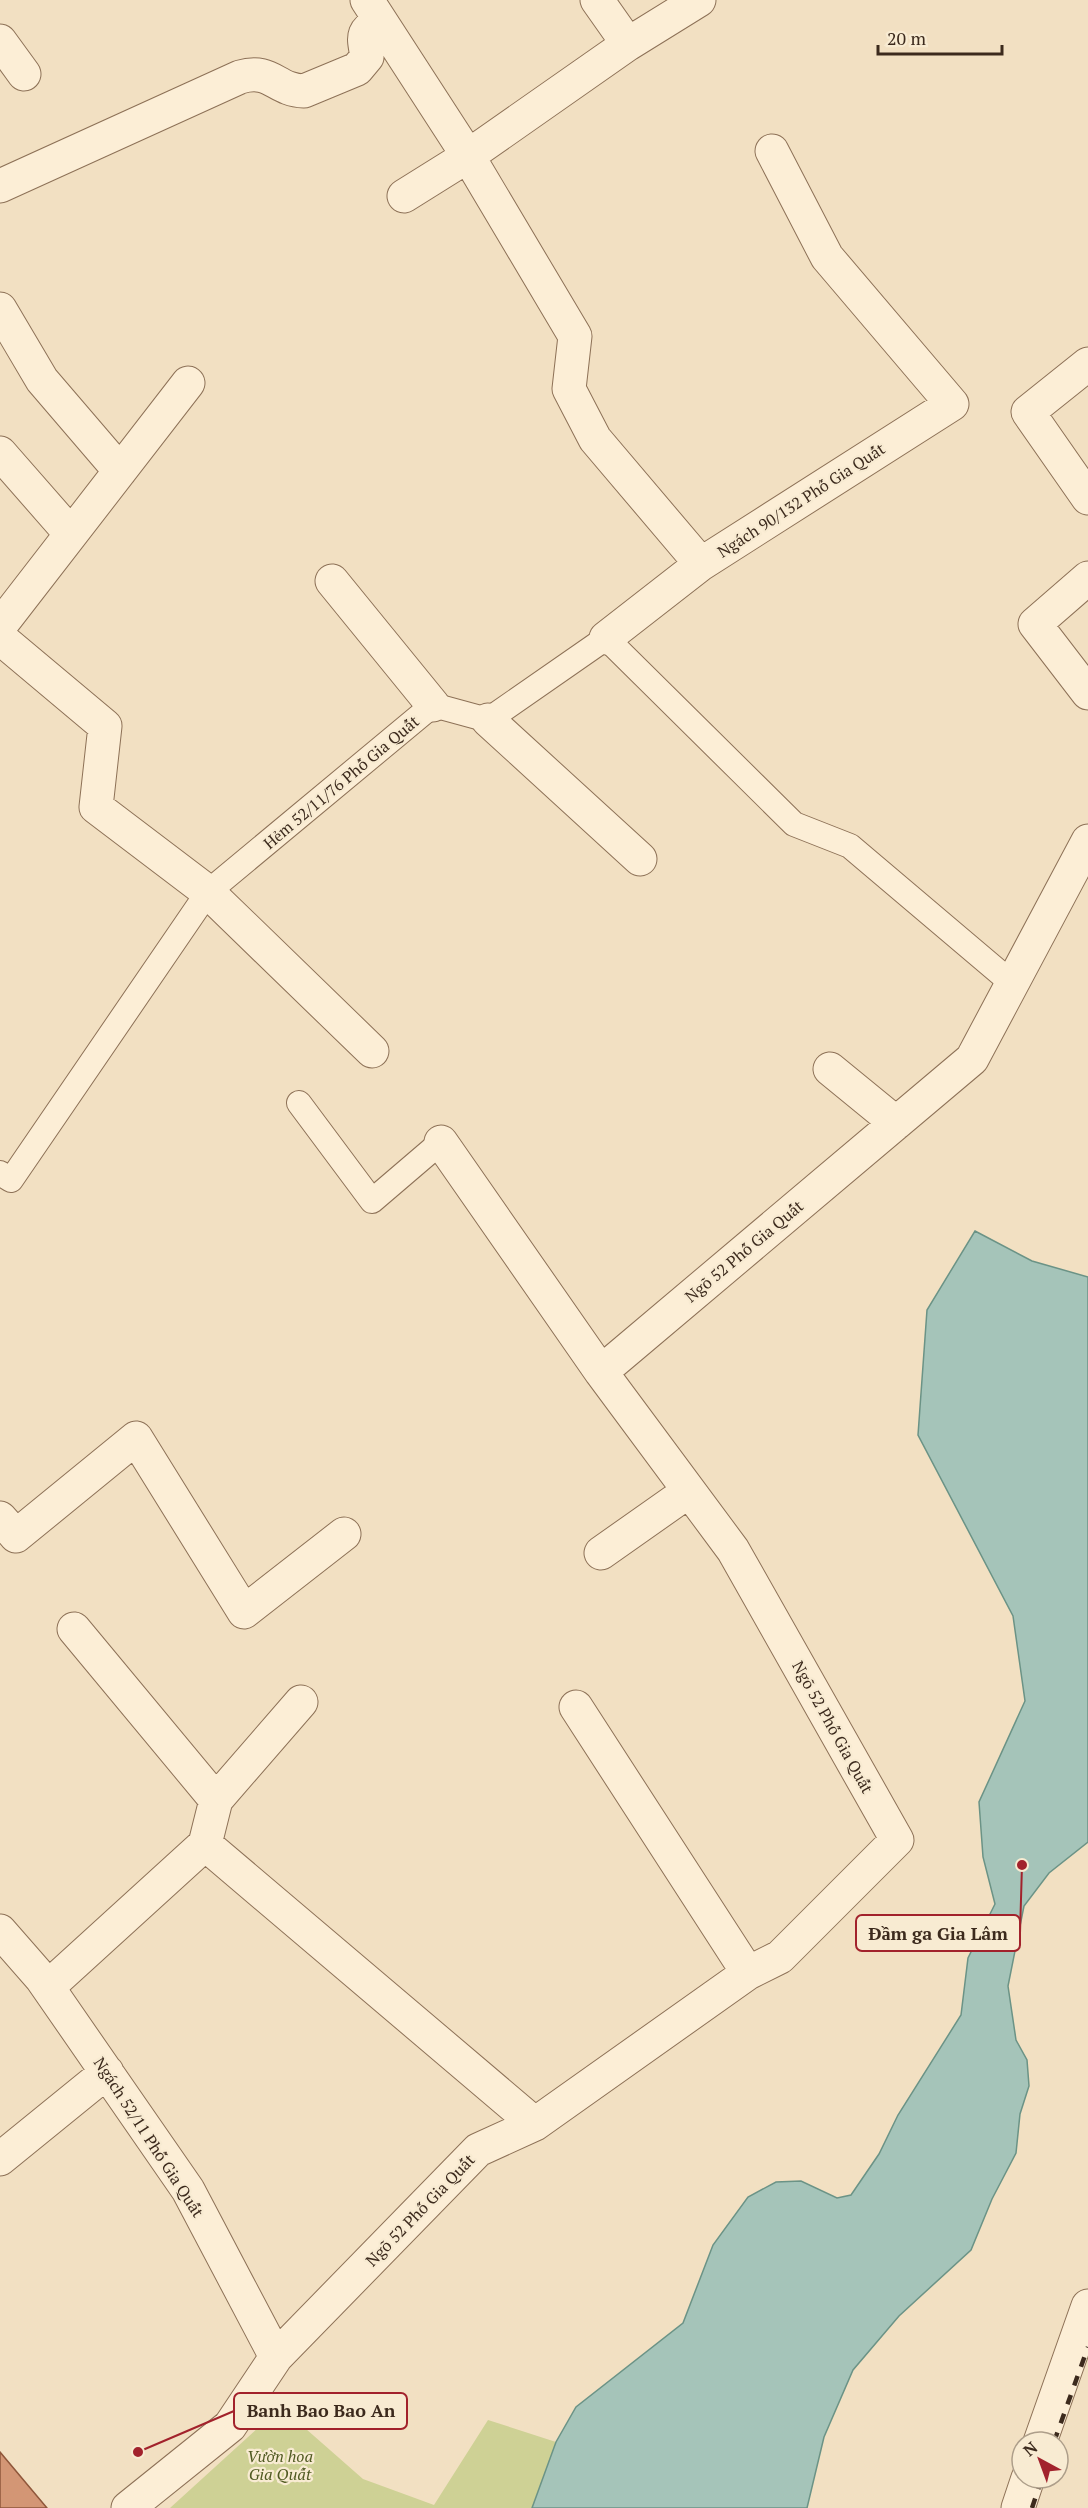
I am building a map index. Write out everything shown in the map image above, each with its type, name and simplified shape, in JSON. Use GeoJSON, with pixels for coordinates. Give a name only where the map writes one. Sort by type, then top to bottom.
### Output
{"type":"FeatureCollection","features":[{"type":"Feature","properties":{"kind":"street"},"geometry":{"type":"LineString","coordinates":[[597,0],[628,44]]}},
{"type":"Feature","properties":{"kind":"street"},"geometry":{"type":"LineString","coordinates":[[404,196],[468,156],[628,44],[699,0]]}},
{"type":"Feature","properties":{"kind":"street"},"geometry":{"type":"LineString","coordinates":[[0,186],[240,77],[253,74],[265,76],[295,91],[304,91],[357,69],[367,57],[364,36],[374,10]]}},
{"type":"Feature","properties":{"kind":"street","name":"Ngách 90/132 Phố Gia Quất"},"geometry":{"type":"LineString","coordinates":[[374,10],[468,156],[575,336],[569,389],[595,439],[701,564],[952,404],[827,257],[772,151]]}},
{"type":"Feature","properties":{"kind":"street"},"geometry":{"type":"LineString","coordinates":[[0,41],[24,74]]}},
{"type":"Feature","properties":{"kind":"street"},"geometry":{"type":"LineString","coordinates":[[0,309],[42,380],[120,471]]}},
{"type":"Feature","properties":{"kind":"street"},"geometry":{"type":"LineString","coordinates":[[1088,364],[1028,412],[1088,498]]}},
{"type":"Feature","properties":{"kind":"street"},"geometry":{"type":"LineString","coordinates":[[0,626],[188,383]]}},
{"type":"Feature","properties":{"kind":"street"},"geometry":{"type":"LineString","coordinates":[[0,453],[71,534]]}},
{"type":"Feature","properties":{"kind":"street"},"geometry":{"type":"LineString","coordinates":[[606,638],[701,564]]}},
{"type":"Feature","properties":{"kind":"street"},"geometry":{"type":"LineString","coordinates":[[1088,578],[1035,624],[1088,693]]}},
{"type":"Feature","properties":{"kind":"street"},"geometry":{"type":"LineString","coordinates":[[332,581],[433,705]]}},
{"type":"Feature","properties":{"kind":"street"},"geometry":{"type":"LineString","coordinates":[[0,638],[105,726],[96,807],[208,892],[372,1051]]}},
{"type":"Feature","properties":{"kind":"street"},"geometry":{"type":"LineString","coordinates":[[488,720],[640,859]]}},
{"type":"Feature","properties":{"kind":"street","name":"Ngõ 52 Phố Gia Quất"},"geometry":{"type":"LineString","coordinates":[[128,2508],[230,2426],[276,2357],[478,2150],[535,2124],[748,1973],[780,1957],[897,1840],[733,1550],[601,1372],[972,1059],[1088,841]]}},
{"type":"Feature","properties":{"kind":"street"},"geometry":{"type":"LineString","coordinates":[[830,1069],[896,1123]]}},
{"type":"Feature","properties":{"kind":"street"},"geometry":{"type":"LineString","coordinates":[[441,1142],[601,1372]]}},
{"type":"Feature","properties":{"kind":"street"},"geometry":{"type":"LineString","coordinates":[[0,1518],[16,1536],[136,1438],[244,1612],[344,1534]]}},
{"type":"Feature","properties":{"kind":"street"},"geometry":{"type":"LineString","coordinates":[[601,1553],[689,1491]]}},
{"type":"Feature","properties":{"kind":"street"},"geometry":{"type":"LineString","coordinates":[[74,1629],[216,1800]]}},
{"type":"Feature","properties":{"kind":"street"},"geometry":{"type":"LineString","coordinates":[[48,1988],[206,1844],[216,1800],[301,1702]]}},
{"type":"Feature","properties":{"kind":"street"},"geometry":{"type":"LineString","coordinates":[[576,1707],[748,1973]]}},
{"type":"Feature","properties":{"kind":"street"},"geometry":{"type":"LineString","coordinates":[[206,1844],[535,2124]]}},
{"type":"Feature","properties":{"kind":"street","name":"Ngách 52/11 Phố Gia Quất"},"geometry":{"type":"LineString","coordinates":[[0,1931],[48,1988],[188,2190],[276,2357]]}},
{"type":"Feature","properties":{"kind":"street"},"geometry":{"type":"LineString","coordinates":[[0,2159],[107,2072]]}},
{"type":"Feature","properties":{"kind":"street"},"geometry":{"type":"LineString","coordinates":[[1044,2430],[1088,2306]]}},
{"type":"Feature","properties":{"kind":"street"},"geometry":{"type":"LineString","coordinates":[[1018,2508],[1024,2490]]}},
{"type":"Feature","properties":{"kind":"lane"},"geometry":{"type":"LineString","coordinates":[[488,720],[606,638],[794,824],[850,846],[1013,984]]}},
{"type":"Feature","properties":{"kind":"lane","name":"Hẻm 52/11/76 Phố Gia Quất"},"geometry":{"type":"LineString","coordinates":[[0,1173],[11,1180],[208,892],[433,705],[488,720]]}},
{"type":"Feature","properties":{"kind":"lane"},"geometry":{"type":"LineString","coordinates":[[299,1103],[372,1201],[441,1142]]}},
{"type":"Feature","properties":{"kind":"green space","name":"Vườn hoa Gia Quất"},"geometry":{"type":"Polygon","coordinates":[[[281,2407],[363,2479],[434,2505],[488,2420],[556,2442],[532,2508],[170,2508],[281,2407]]]}},
{"type":"Feature","properties":{"kind":"water"},"geometry":{"type":"Polygon","coordinates":[[[975,1231],[1032,1261],[1088,1277],[1088,1842],[1049,1873],[1024,1906],[1008,1986],[1016,2040],[1027,2060],[1029,2086],[1020,2114],[1016,2153],[992,2199],[971,2250],[899,2316],[853,2370],[824,2437],[807,2508],[532,2508],[556,2442],[576,2407],[683,2323],[713,2245],[748,2197],[776,2182],[801,2181],[837,2198],[851,2195],[879,2154],[898,2115],[961,2015],[968,1958],[995,1904],[983,1857],[979,1802],[1025,1701],[1013,1616],[918,1435],[927,1310],[975,1231]]]}},
{"type":"Feature","properties":{"kind":"building"},"geometry":{"type":"Polygon","coordinates":[[[0,2452],[47,2508],[0,2508],[0,2452]]]}},
{"type":"Feature","properties":{"kind":"railway"},"geometry":{"type":"LineString","coordinates":[[1058,2430],[1088,2347]]}},
{"type":"Feature","properties":{"kind":"railway"},"geometry":{"type":"LineString","coordinates":[[1032,2508],[1038,2490]]}},
{"type":"Feature","properties":{"kind":"place","name":"Đầm ga Gia Lâm"},"geometry":{"type":"Point","coordinates":[1022,1865]}},
{"type":"Feature","properties":{"kind":"place","name":"Banh Bao Bao An"},"geometry":{"type":"Point","coordinates":[138,2452]}}]}
